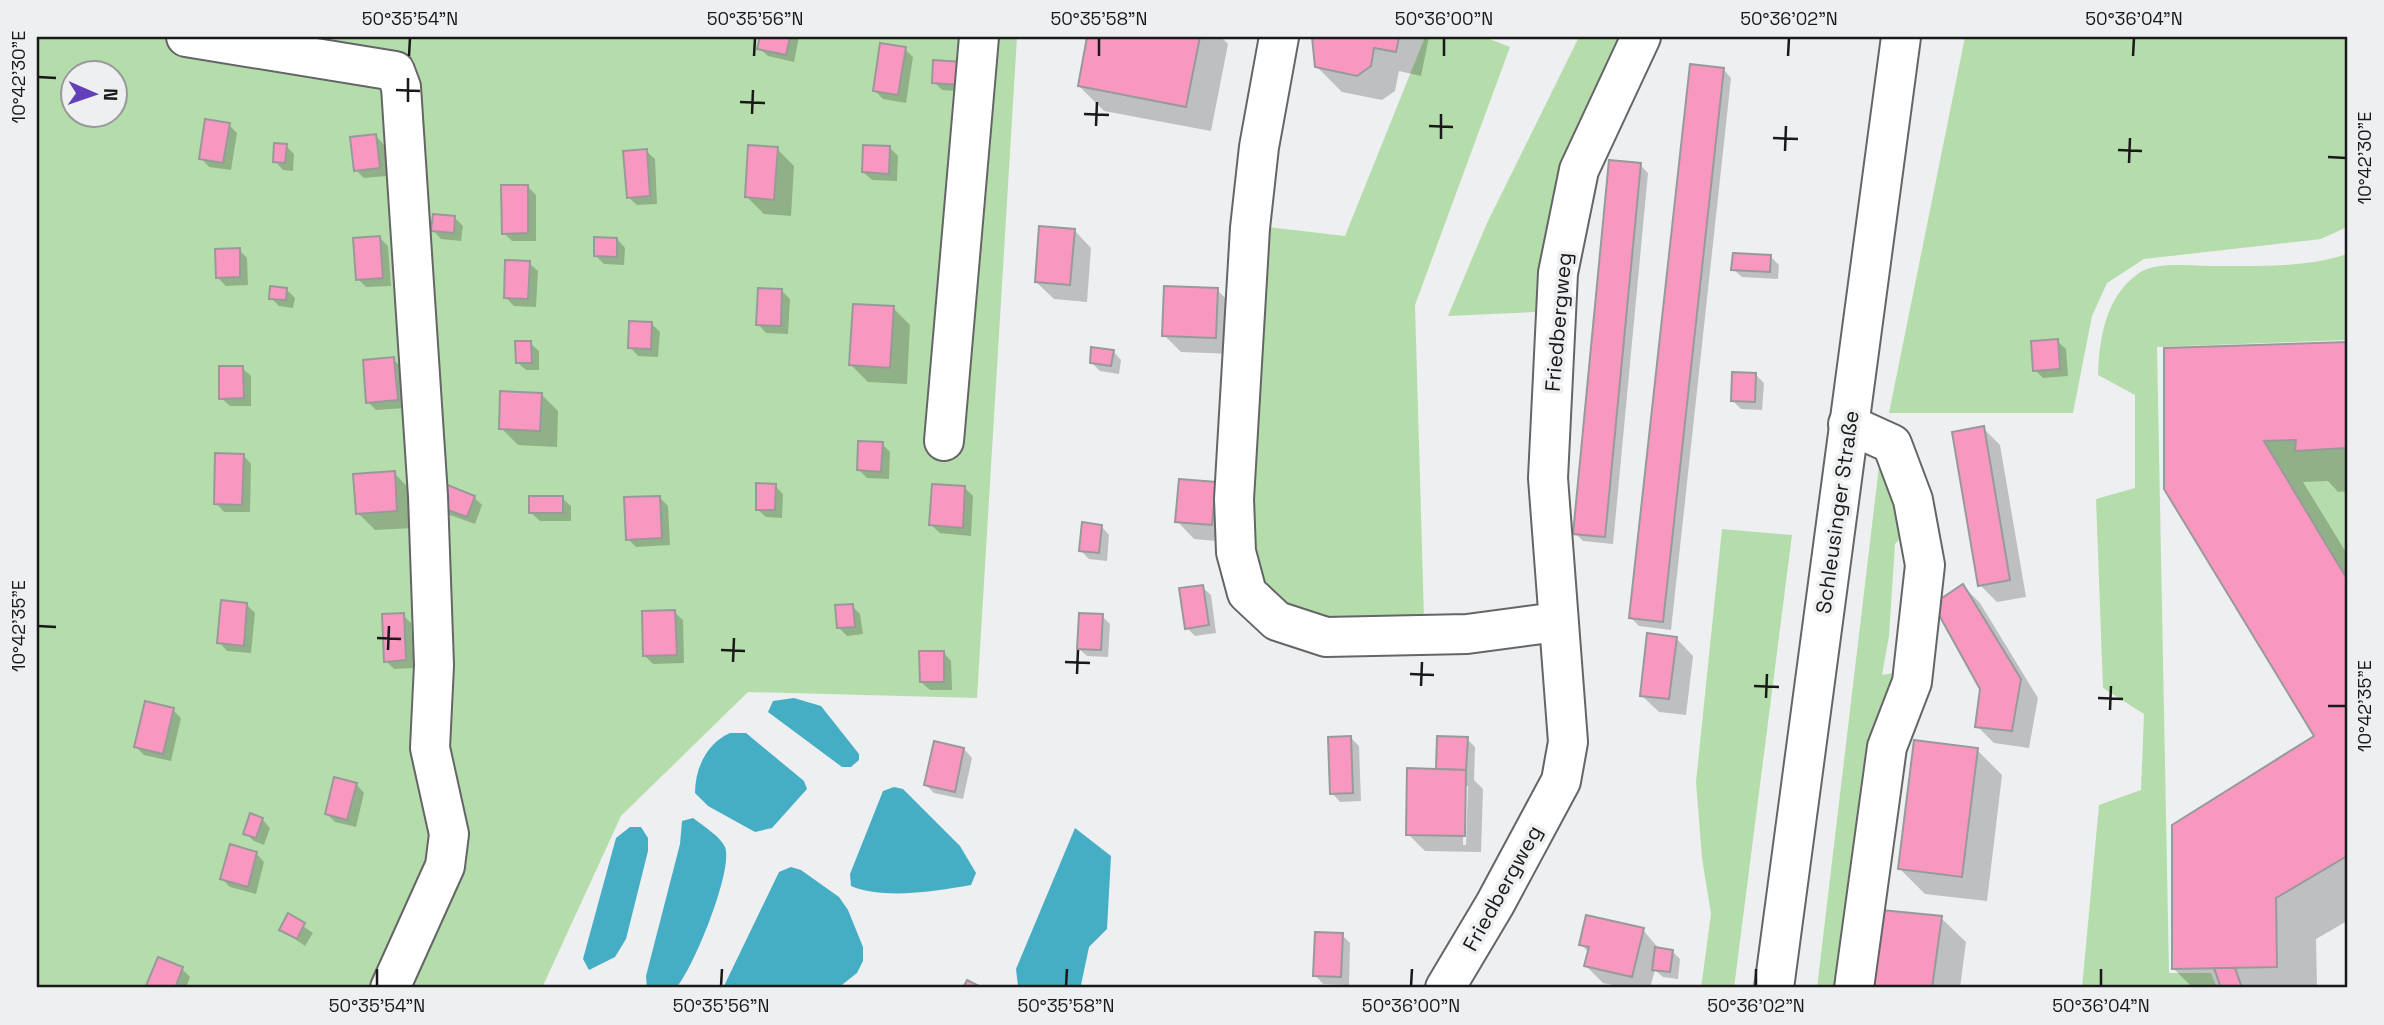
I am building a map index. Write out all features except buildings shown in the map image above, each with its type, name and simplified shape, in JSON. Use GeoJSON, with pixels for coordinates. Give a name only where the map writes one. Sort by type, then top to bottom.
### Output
{"type":"FeatureCollection","features":[{"type":"Feature","properties":{"kind":"street"},"geometry":{"type":"LineString","coordinates":[[186,37],[395,71],[401,88],[428,496],[434,664],[430,748],[449,834],[445,866],[390,988]]}},
{"type":"Feature","properties":{"kind":"street"},"geometry":{"type":"LineString","coordinates":[[944,441],[979,37]]}},
{"type":"Feature","properties":{"kind":"street"},"geometry":{"type":"LineString","coordinates":[[1279,37],[1258,161],[1242,364],[1235,525],[1236,552],[1247,593],[1277,621],[1326,637],[1467,634],[1557,622]]}},
{"type":"Feature","properties":{"kind":"street","name":"Friedbergweg"},"geometry":{"type":"LineString","coordinates":[[1446,988],[1561,781],[1568,742],[1548,478],[1558,273],[1579,170],[1642,37]]}},
{"type":"Feature","properties":{"kind":"street","name":"Schleusinger Straße"},"geometry":{"type":"LineString","coordinates":[[1774,988],[1901,37]]}},
{"type":"Feature","properties":{"kind":"street"},"geometry":{"type":"LineString","coordinates":[[1848,424],[1892,444],[1913,500],[1925,565],[1912,682],[1887,747],[1854,988]]}},
{"type":"Feature","properties":{"kind":"green space"},"geometry":{"type":"Polygon","coordinates":[[[37,37],[187,37],[321,58],[312,37],[1017,37],[977,698],[748,692],[621,816],[542,988],[37,988],[37,37]]]}},
{"type":"Feature","properties":{"kind":"green space"},"geometry":{"type":"Polygon","coordinates":[[[1425,37],[1484,37],[1510,47],[1415,305],[1424,619],[1337,618],[1296,607],[1278,596],[1260,577],[1251,545],[1267,227],[1345,236],[1425,37]]]}},
{"type":"Feature","properties":{"kind":"green space"},"geometry":{"type":"Polygon","coordinates":[[[1579,37],[1641,37],[1579,170],[1556,311],[1448,316],[1487,223],[1579,37]]]}},
{"type":"Feature","properties":{"kind":"green space"},"geometry":{"type":"Polygon","coordinates":[[[1965,37],[2347,37],[2347,227],[2321,239],[2144,259],[2107,283],[2092,316],[2073,413],[1889,413],[1965,37]]]}},
{"type":"Feature","properties":{"kind":"green space"},"geometry":{"type":"Polygon","coordinates":[[[2347,254],[2347,340],[2157,347],[2169,973],[2211,973],[2217,988],[2082,988],[2099,805],[2141,790],[2144,714],[2103,688],[2096,499],[2135,488],[2135,395],[2098,375],[2106,319],[2119,293],[2128,282],[2146,269],[2175,265],[2281,265],[2315,262],[2347,254]]]}},
{"type":"Feature","properties":{"kind":"green space"},"geometry":{"type":"Polygon","coordinates":[[[2296,440],[2296,451],[2347,448],[2347,579],[2264,441],[2296,440]]]}},
{"type":"Feature","properties":{"kind":"green space"},"geometry":{"type":"Polygon","coordinates":[[[1880,458],[1910,528],[1895,544],[1889,636],[1882,675],[1894,673],[1878,737],[1844,988],[1817,988],[1880,458]]]}},
{"type":"Feature","properties":{"kind":"green space"},"geometry":{"type":"Polygon","coordinates":[[[1722,529],[1792,535],[1734,988],[1701,988],[1711,914],[1702,858],[1696,782],[1722,529]]]}},
{"type":"Feature","properties":{"kind":"water"},"geometry":{"type":"Polygon","coordinates":[[[794,698],[821,706],[859,754],[859,760],[851,767],[842,767],[768,712],[773,701],[794,698]]]}},
{"type":"Feature","properties":{"kind":"water"},"geometry":{"type":"Polygon","coordinates":[[[730,733],[746,733],[804,781],[807,789],[772,828],[755,832],[708,806],[695,793],[697,774],[704,757],[715,743],[730,733]]]}},
{"type":"Feature","properties":{"kind":"water"},"geometry":{"type":"Polygon","coordinates":[[[894,787],[903,789],[960,846],[976,873],[971,885],[927,892],[895,893],[879,893],[851,886],[850,874],[883,791],[894,787]]]}},
{"type":"Feature","properties":{"kind":"water"},"geometry":{"type":"Polygon","coordinates":[[[693,818],[723,843],[726,859],[724,876],[710,919],[683,978],[676,988],[647,988],[646,976],[680,844],[682,821],[693,818]]]}},
{"type":"Feature","properties":{"kind":"water"},"geometry":{"type":"Polygon","coordinates":[[[630,827],[641,827],[648,838],[648,851],[626,939],[615,957],[589,970],[583,959],[616,838],[630,827]]]}},
{"type":"Feature","properties":{"kind":"water"},"geometry":{"type":"Polygon","coordinates":[[[1075,828],[1111,856],[1107,929],[1089,947],[1081,985],[1075,988],[1021,988],[1018,986],[1016,969],[1075,828]]]}},
{"type":"Feature","properties":{"kind":"water"},"geometry":{"type":"Polygon","coordinates":[[[791,867],[801,870],[839,897],[848,910],[863,947],[863,961],[857,973],[838,988],[723,988],[779,872],[791,867]]]}}]}
